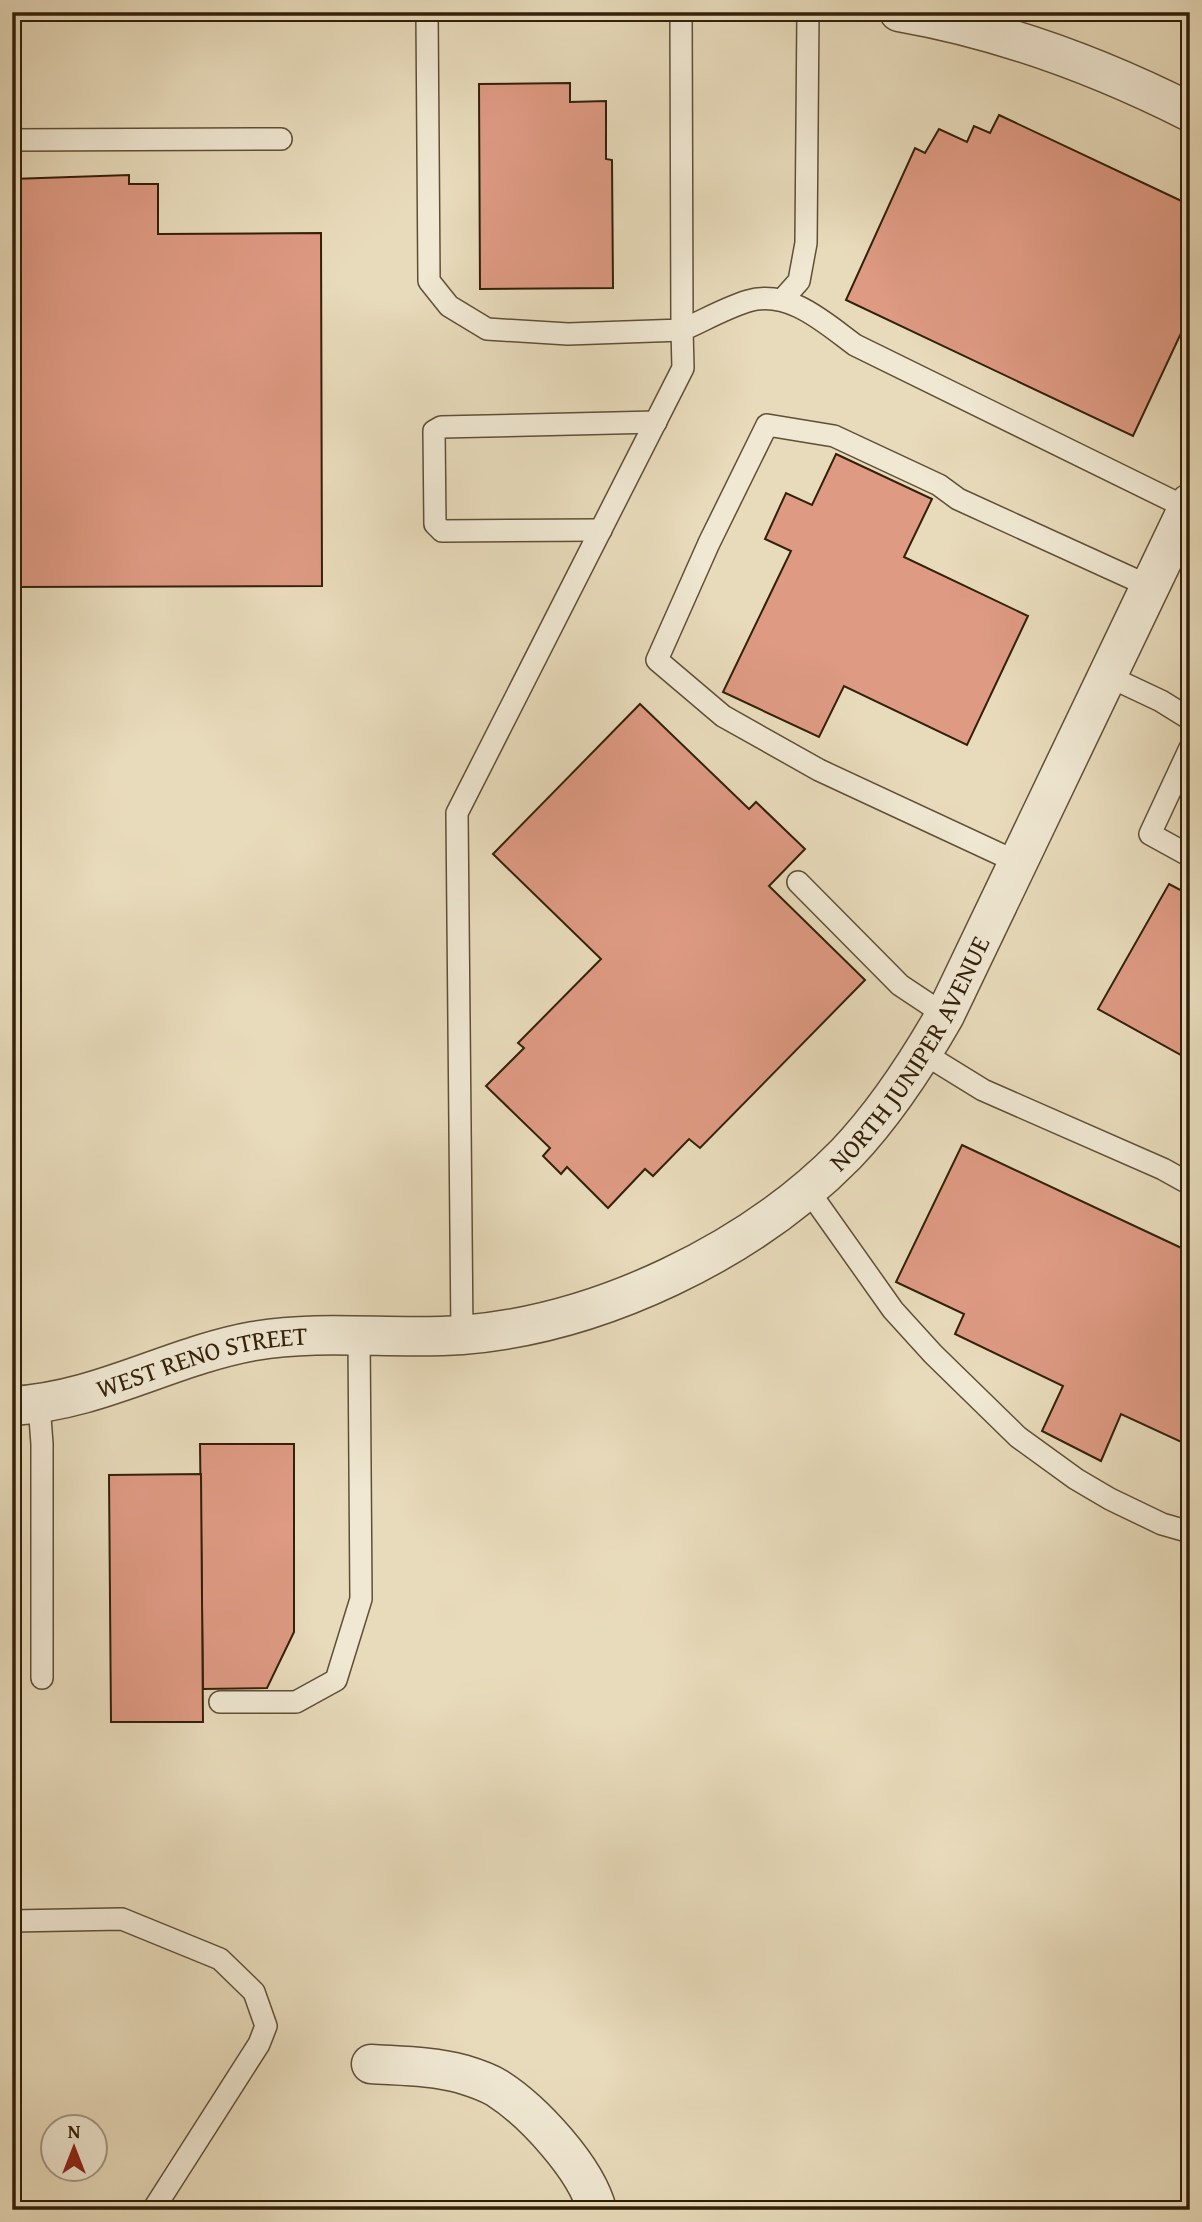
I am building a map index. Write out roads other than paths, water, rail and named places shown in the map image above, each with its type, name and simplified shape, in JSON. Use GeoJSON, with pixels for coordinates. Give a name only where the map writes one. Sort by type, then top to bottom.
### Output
{"type":"FeatureCollection","features":[{"type":"Feature","properties":{"kind":"street"},"geometry":{"type":"LineString","coordinates":[[900,12],[943,16],[1070,57],[1128,81],[1190,112]]}},
{"type":"Feature","properties":{"kind":"street","name":"NORTH JUNIPER AVENUE"},"geometry":{"type":"LineString","coordinates":[[378,1335],[462,1335],[544,1323],[623,1298],[704,1259],[776,1214],[808,1190],[847,1153],[923,1053],[945,1015],[1189,506]]}},
{"type":"Feature","properties":{"kind":"street","name":"WEST RENO STREET"},"geometry":{"type":"LineString","coordinates":[[25,1405],[119,1384],[202,1354],[253,1341],[303,1335],[378,1335]]}},
{"type":"Feature","properties":{"kind":"street"},"geometry":{"type":"LineString","coordinates":[[371,2064],[461,2074],[496,2087],[565,2150],[593,2196],[597,2210]]}},
{"type":"Feature","properties":{"kind":"lane"},"geometry":{"type":"LineString","coordinates":[[426,12],[429,281],[449,306],[487,329],[568,334],[682,330],[750,300],[782,300],[809,312],[855,345],[1189,506]]}},
{"type":"Feature","properties":{"kind":"lane"},"geometry":{"type":"LineString","coordinates":[[462,1335],[457,813],[683,368],[681,12]]}},
{"type":"Feature","properties":{"kind":"lane"},"geometry":{"type":"LineString","coordinates":[[782,300],[799,281],[806,243],[807,12]]}},
{"type":"Feature","properties":{"kind":"lane"},"geometry":{"type":"LineString","coordinates":[[12,140],[281,139]]}},
{"type":"Feature","properties":{"kind":"lane"},"geometry":{"type":"LineString","coordinates":[[601,530],[442,531],[435,524],[434,431],[441,427],[656,422]]}},
{"type":"Feature","properties":{"kind":"lane"},"geometry":{"type":"LineString","coordinates":[[1019,863],[819,771],[723,716],[657,660],[709,543],[767,425],[835,436],[939,485],[958,499],[1151,587]]}},
{"type":"Feature","properties":{"kind":"lane"},"geometry":{"type":"LineString","coordinates":[[1108,676],[1161,701],[1190,719]]}},
{"type":"Feature","properties":{"kind":"lane"},"geometry":{"type":"LineString","coordinates":[[1190,748],[1150,834],[1190,856]]}},
{"type":"Feature","properties":{"kind":"lane"},"geometry":{"type":"LineString","coordinates":[[798,882],[900,985],[945,1015]]}},
{"type":"Feature","properties":{"kind":"lane"},"geometry":{"type":"LineString","coordinates":[[923,1053],[983,1090],[1163,1169],[1190,1184]]}},
{"type":"Feature","properties":{"kind":"lane"},"geometry":{"type":"LineString","coordinates":[[808,1190],[893,1310],[933,1354],[1018,1437],[1076,1479],[1110,1499],[1163,1524],[1190,1532]]}},
{"type":"Feature","properties":{"kind":"lane"},"geometry":{"type":"LineString","coordinates":[[220,1702],[296,1702],[336,1679],[361,1599],[378,1335]]}},
{"type":"Feature","properties":{"kind":"lane"},"geometry":{"type":"LineString","coordinates":[[25,1405],[42,1444],[42,1678]]}},
{"type":"Feature","properties":{"kind":"lane"},"geometry":{"type":"LineString","coordinates":[[12,1921],[122,1919],[220,1959],[254,1992],[266,2026],[259,2044],[153,2210]]}}]}
